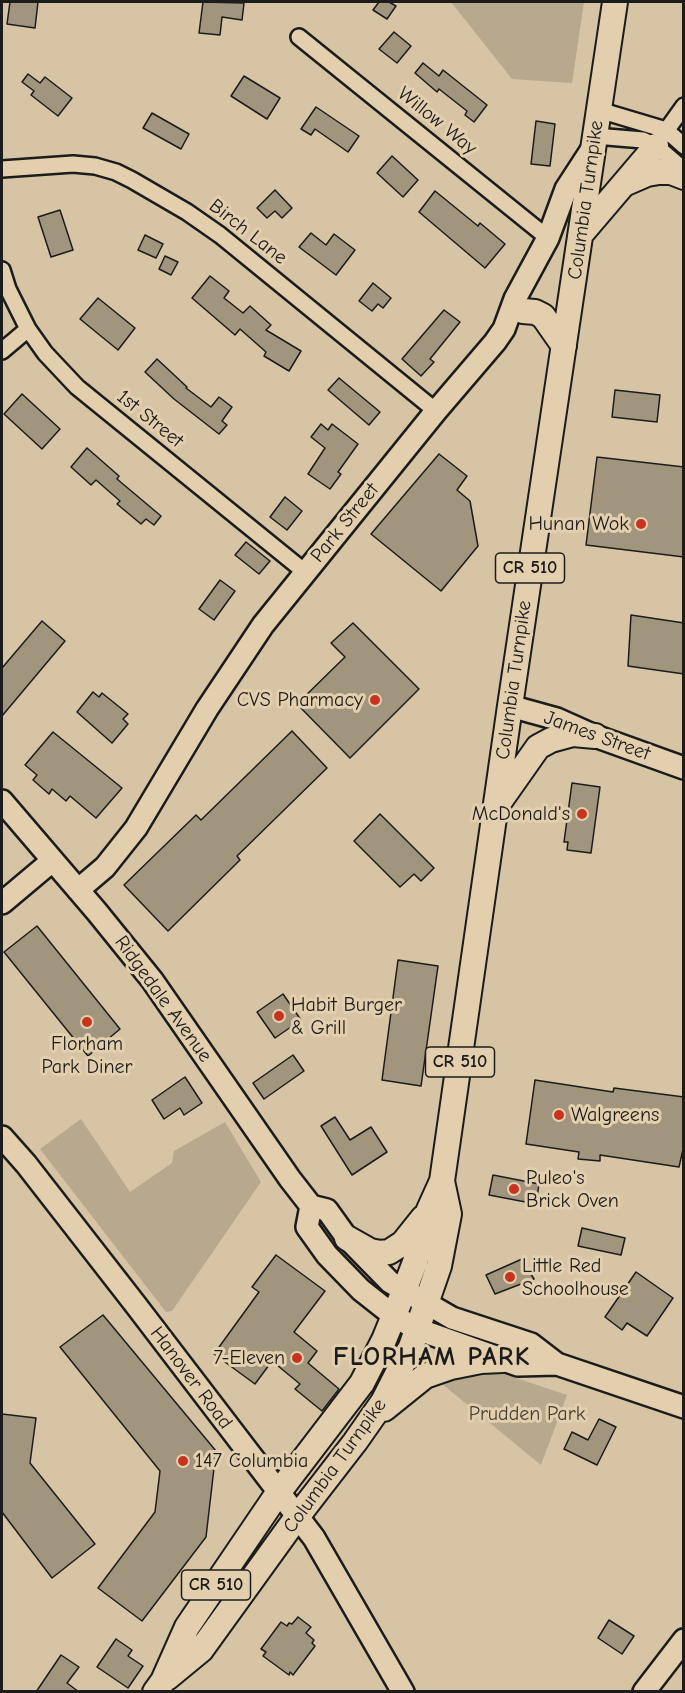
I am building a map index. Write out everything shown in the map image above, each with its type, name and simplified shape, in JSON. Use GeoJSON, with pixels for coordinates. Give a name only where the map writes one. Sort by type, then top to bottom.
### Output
{"type":"FeatureCollection","features":[{"type":"Feature","properties":{"kind":"main road","name":"Columbia Turnpike"},"geometry":{"type":"LineString","coordinates":[[159,1686],[187,1627],[278,1493],[362,1383],[404,1291],[415,1262],[428,1212],[442,1181],[615,2]]}},
{"type":"Feature","properties":{"kind":"main road"},"geometry":{"type":"LineString","coordinates":[[581,234],[661,138]]}},
{"type":"Feature","properties":{"kind":"main road","name":"Park Street"},"geometry":{"type":"LineString","coordinates":[[78,890],[105,867],[136,828],[207,709],[263,625],[504,329],[515,298],[548,238],[566,189],[594,141]]}},
{"type":"Feature","properties":{"kind":"main road"},"geometry":{"type":"LineString","coordinates":[[621,184],[659,172],[671,172],[684,177]]}},
{"type":"Feature","properties":{"kind":"main road"},"geometry":{"type":"LineString","coordinates":[[504,329],[523,311],[550,263],[552,248],[548,238]]}},
{"type":"Feature","properties":{"kind":"main road"},"geometry":{"type":"LineString","coordinates":[[523,311],[535,312],[543,316],[564,346]]}},
{"type":"Feature","properties":{"kind":"main road","name":"James Street"},"geometry":{"type":"LineString","coordinates":[[510,706],[557,719],[595,736],[684,768]]}},
{"type":"Feature","properties":{"kind":"main road"},"geometry":{"type":"LineString","coordinates":[[496,805],[538,747],[551,740],[573,735],[595,736]]}},
{"type":"Feature","properties":{"kind":"main road","name":"Ridgedale Avenue"},"geometry":{"type":"LineString","coordinates":[[2,801],[152,980],[311,1206],[327,1210],[347,1238],[390,1282],[452,1318],[531,1344],[557,1364],[635,1393],[684,1407]]}},
{"type":"Feature","properties":{"kind":"main road"},"geometry":{"type":"LineString","coordinates":[[2,903],[52,861]]}},
{"type":"Feature","properties":{"kind":"main road","name":"Hanover Road"},"geometry":{"type":"LineString","coordinates":[[2,1137],[26,1164],[128,1295],[314,1538],[403,1692]]}},
{"type":"Feature","properties":{"kind":"main road","name":"Columbia Turnpike"},"geometry":{"type":"LineString","coordinates":[[159,1686],[201,1650],[383,1401],[410,1350],[439,1266],[449,1214],[442,1181]]}},
{"type":"Feature","properties":{"kind":"main road","name":"Ridgedale Avenue"},"geometry":{"type":"LineString","coordinates":[[311,1206],[307,1227],[327,1255],[361,1290],[394,1316],[417,1329],[518,1365],[557,1364]]}},
{"type":"Feature","properties":{"kind":"main road"},"geometry":{"type":"LineString","coordinates":[[347,1238],[370,1251],[380,1254],[389,1252],[403,1243],[428,1212]]}},
{"type":"Feature","properties":{"kind":"main road"},"geometry":{"type":"LineString","coordinates":[[371,1420],[425,1376],[451,1367],[481,1361],[503,1360]]}},
{"type":"Feature","properties":{"kind":"main road"},"geometry":{"type":"LineString","coordinates":[[644,1692],[684,1640]]}},
{"type":"Feature","properties":{"kind":"street","name":"Willow Way"},"geometry":{"type":"LineString","coordinates":[[299,37],[548,238]]}},
{"type":"Feature","properties":{"kind":"street"},"geometry":{"type":"LineString","coordinates":[[594,141],[661,138],[684,106]]}},
{"type":"Feature","properties":{"kind":"street"},"geometry":{"type":"LineString","coordinates":[[599,110],[684,146]]}},
{"type":"Feature","properties":{"kind":"street"},"geometry":{"type":"LineString","coordinates":[[661,138],[684,170]]}},
{"type":"Feature","properties":{"kind":"street","name":"Birch Lane"},"geometry":{"type":"LineString","coordinates":[[2,169],[74,164],[95,166],[132,180],[187,212],[220,235],[436,411]]}},
{"type":"Feature","properties":{"kind":"street","name":"1st Street"},"geometry":{"type":"LineString","coordinates":[[2,270],[8,289],[28,329],[45,353],[77,387],[305,572]]}},
{"type":"Feature","properties":{"kind":"street"},"geometry":{"type":"LineString","coordinates":[[2,351],[28,329]]}},
{"type":"Feature","properties":{"kind":"green space"},"geometry":{"type":"Polygon","coordinates":[[[451,2],[584,2],[572,83],[512,79],[451,2]]]}},
{"type":"Feature","properties":{"kind":"green space"},"geometry":{"type":"Polygon","coordinates":[[[81,1119],[130,1192],[172,1163],[174,1151],[225,1122],[261,1182],[172,1311],[166,1312],[40,1149],[81,1119]]]}},
{"type":"Feature","properties":{"kind":"green space","name":"Prudden Park"},"geometry":{"type":"Polygon","coordinates":[[[457,1372],[498,1372],[567,1395],[541,1465],[436,1379],[457,1372]]]}},
{"type":"Feature","properties":{"kind":"building"},"geometry":{"type":"Polygon","coordinates":[[[10,2],[38,2],[35,28],[7,24],[10,2]]]}},
{"type":"Feature","properties":{"kind":"building"},"geometry":{"type":"Polygon","coordinates":[[[203,2],[244,3],[242,20],[222,17],[220,35],[199,33],[203,2]]]}},
{"type":"Feature","properties":{"kind":"building"},"geometry":{"type":"Polygon","coordinates":[[[379,2],[389,2],[396,6],[387,19],[373,10],[379,2]]]}},
{"type":"Feature","properties":{"kind":"building"},"geometry":{"type":"Polygon","coordinates":[[[394,32],[411,46],[397,63],[379,49],[394,32]]]}},
{"type":"Feature","properties":{"kind":"building"},"geometry":{"type":"Polygon","coordinates":[[[423,63],[439,76],[443,70],[487,105],[474,122],[465,115],[467,111],[439,89],[437,92],[415,73],[423,63]]]}},
{"type":"Feature","properties":{"kind":"building"},"geometry":{"type":"Polygon","coordinates":[[[28,74],[40,83],[45,77],[72,98],[58,116],[31,95],[34,91],[22,82],[28,74]]]}},
{"type":"Feature","properties":{"kind":"building"},"geometry":{"type":"Polygon","coordinates":[[[244,76],[280,98],[267,119],[231,96],[244,76]]]}},
{"type":"Feature","properties":{"kind":"building"},"geometry":{"type":"Polygon","coordinates":[[[316,107],[359,136],[348,152],[315,129],[311,135],[301,129],[316,107]]]}},
{"type":"Feature","properties":{"kind":"building"},"geometry":{"type":"Polygon","coordinates":[[[152,113],[189,134],[181,149],[143,128],[152,113]]]}},
{"type":"Feature","properties":{"kind":"building"},"geometry":{"type":"Polygon","coordinates":[[[536,121],[555,124],[550,166],[531,164],[536,121]]]}},
{"type":"Feature","properties":{"kind":"building"},"geometry":{"type":"Polygon","coordinates":[[[392,156],[418,180],[403,197],[377,173],[392,156]]]}},
{"type":"Feature","properties":{"kind":"building"},"geometry":{"type":"Polygon","coordinates":[[[275,190],[292,208],[282,218],[275,211],[267,218],[257,208],[275,190]]]}},
{"type":"Feature","properties":{"kind":"building"},"geometry":{"type":"Polygon","coordinates":[[[435,191],[478,226],[480,223],[505,244],[485,268],[419,212],[435,191]]]}},
{"type":"Feature","properties":{"kind":"building"},"geometry":{"type":"Polygon","coordinates":[[[60,210],[73,250],[51,257],[38,217],[60,210]]]}},
{"type":"Feature","properties":{"kind":"building"},"geometry":{"type":"Polygon","coordinates":[[[311,233],[326,245],[334,234],[355,250],[336,275],[299,247],[311,233]]]}},
{"type":"Feature","properties":{"kind":"building"},"geometry":{"type":"Polygon","coordinates":[[[145,235],[163,244],[156,258],[138,250],[145,235]]]}},
{"type":"Feature","properties":{"kind":"building"},"geometry":{"type":"Polygon","coordinates":[[[165,256],[178,262],[171,275],[159,269],[165,256]]]}},
{"type":"Feature","properties":{"kind":"building"},"geometry":{"type":"Polygon","coordinates":[[[210,276],[229,291],[224,298],[243,313],[250,306],[271,325],[266,330],[301,351],[289,371],[264,356],[266,352],[240,329],[235,335],[192,298],[210,276]]]}},
{"type":"Feature","properties":{"kind":"building"},"geometry":{"type":"Polygon","coordinates":[[[373,283],[391,298],[383,308],[378,304],[372,311],[359,301],[373,283]]]}},
{"type":"Feature","properties":{"kind":"building"},"geometry":{"type":"Polygon","coordinates":[[[98,298],[135,328],[118,350],[80,319],[98,298]]]}},
{"type":"Feature","properties":{"kind":"building"},"geometry":{"type":"Polygon","coordinates":[[[444,310],[460,322],[430,359],[434,362],[421,376],[402,359],[444,310]]]}},
{"type":"Feature","properties":{"kind":"building"},"geometry":{"type":"Polygon","coordinates":[[[157,359],[186,388],[211,407],[219,397],[232,407],[222,421],[227,425],[219,434],[174,399],[145,372],[157,359]]]}},
{"type":"Feature","properties":{"kind":"building"},"geometry":{"type":"Polygon","coordinates":[[[339,378],[380,412],[369,425],[328,390],[339,378]]]}},
{"type":"Feature","properties":{"kind":"building"},"geometry":{"type":"Polygon","coordinates":[[[615,390],[660,395],[657,422],[612,417],[615,390]]]}},
{"type":"Feature","properties":{"kind":"building"},"geometry":{"type":"Polygon","coordinates":[[[22,394],[60,429],[42,449],[4,414],[22,394]]]}},
{"type":"Feature","properties":{"kind":"building"},"geometry":{"type":"Polygon","coordinates":[[[321,424],[328,430],[332,424],[358,444],[338,472],[341,474],[330,489],[308,474],[325,448],[311,437],[321,424]]]}},
{"type":"Feature","properties":{"kind":"building"},"geometry":{"type":"Polygon","coordinates":[[[87,448],[119,476],[117,479],[161,516],[154,525],[146,519],[141,524],[117,504],[120,501],[96,480],[91,485],[71,467],[87,448]]]}},
{"type":"Feature","properties":{"kind":"building"},"geometry":{"type":"Polygon","coordinates":[[[439,454],[467,476],[457,490],[470,501],[478,546],[441,591],[371,534],[439,454]]]}},
{"type":"Feature","properties":{"kind":"building"},"geometry":{"type":"Polygon","coordinates":[[[597,457],[684,467],[684,557],[586,545],[597,457]]]}},
{"type":"Feature","properties":{"kind":"building"},"geometry":{"type":"Polygon","coordinates":[[[285,497],[302,511],[287,530],[270,517],[285,497]]]}},
{"type":"Feature","properties":{"kind":"building"},"geometry":{"type":"Polygon","coordinates":[[[246,542],[270,561],[259,574],[235,555],[246,542]]]}},
{"type":"Feature","properties":{"kind":"building"},"geometry":{"type":"Polygon","coordinates":[[[220,580],[235,591],[214,620],[199,609],[220,580]]]}},
{"type":"Feature","properties":{"kind":"building"},"geometry":{"type":"Polygon","coordinates":[[[631,615],[684,623],[684,674],[628,666],[631,615]]]}},
{"type":"Feature","properties":{"kind":"building"},"geometry":{"type":"Polygon","coordinates":[[[42,621],[65,641],[2,716],[2,668],[42,621]]]}},
{"type":"Feature","properties":{"kind":"building"},"geometry":{"type":"Polygon","coordinates":[[[353,623],[419,689],[350,758],[297,704],[345,657],[331,643],[353,623]]]}},
{"type":"Feature","properties":{"kind":"building"},"geometry":{"type":"Polygon","coordinates":[[[93,692],[99,697],[102,693],[128,714],[123,719],[128,724],[112,743],[77,712],[93,692]]]}},
{"type":"Feature","properties":{"kind":"building"},"geometry":{"type":"Polygon","coordinates":[[[292,731],[327,768],[237,856],[240,860],[168,931],[124,885],[196,815],[201,820],[292,731]]]}},
{"type":"Feature","properties":{"kind":"building"},"geometry":{"type":"Polygon","coordinates":[[[53,732],[122,788],[96,818],[70,796],[66,801],[52,789],[49,794],[33,780],[37,775],[25,765],[53,732]]]}},
{"type":"Feature","properties":{"kind":"building","name":"McDonald's"},"geometry":{"type":"Polygon","coordinates":[[[572,783],[600,787],[591,853],[567,850],[568,842],[564,842],[572,783]]]}},
{"type":"Feature","properties":{"kind":"building"},"geometry":{"type":"Polygon","coordinates":[[[380,814],[434,868],[421,881],[414,874],[400,887],[354,841],[380,814]]]}},
{"type":"Feature","properties":{"kind":"building"},"geometry":{"type":"Polygon","coordinates":[[[37,926],[120,1029],[88,1056],[4,952],[37,926]]]}},
{"type":"Feature","properties":{"kind":"building"},"geometry":{"type":"Polygon","coordinates":[[[398,960],[438,966],[421,1086],[382,1080],[398,960]]]}},
{"type":"Feature","properties":{"kind":"building","name":"Habit Burger & Grill"},"geometry":{"type":"Polygon","coordinates":[[[283,994],[301,1020],[275,1038],[257,1012],[283,994]]]}},
{"type":"Feature","properties":{"kind":"building"},"geometry":{"type":"Polygon","coordinates":[[[293,1055],[304,1071],[264,1099],[253,1083],[293,1055]]]}},
{"type":"Feature","properties":{"kind":"building"},"geometry":{"type":"Polygon","coordinates":[[[185,1077],[202,1103],[184,1115],[180,1108],[164,1119],[152,1100],[185,1077]]]}},
{"type":"Feature","properties":{"kind":"building"},"geometry":{"type":"Polygon","coordinates":[[[535,1080],[613,1092],[614,1088],[684,1097],[684,1145],[679,1167],[600,1155],[600,1161],[578,1159],[579,1152],[526,1144],[535,1080]]]}},
{"type":"Feature","properties":{"kind":"building"},"geometry":{"type":"Polygon","coordinates":[[[335,1117],[350,1140],[371,1127],[387,1152],[352,1175],[321,1126],[335,1117]]]}},
{"type":"Feature","properties":{"kind":"building","name":"Puleo's Brick Oven"},"geometry":{"type":"Polygon","coordinates":[[[493,1175],[539,1184],[536,1204],[489,1195],[493,1175]]]}},
{"type":"Feature","properties":{"kind":"building"},"geometry":{"type":"Polygon","coordinates":[[[582,1228],[625,1238],[621,1255],[578,1246],[582,1228]]]}},
{"type":"Feature","properties":{"kind":"building"},"geometry":{"type":"Polygon","coordinates":[[[276,1255],[325,1291],[294,1332],[317,1351],[308,1363],[339,1389],[322,1411],[295,1389],[300,1384],[272,1361],[255,1384],[214,1354],[259,1292],[252,1287],[276,1255]]]}},
{"type":"Feature","properties":{"kind":"building","name":"Little Red Schoolhouse"},"geometry":{"type":"Polygon","coordinates":[[[522,1259],[534,1279],[495,1294],[486,1275],[522,1259]]]}},
{"type":"Feature","properties":{"kind":"building"},"geometry":{"type":"Polygon","coordinates":[[[636,1272],[673,1298],[647,1336],[627,1323],[622,1330],[605,1317],[636,1272]]]}},
{"type":"Feature","properties":{"kind":"building","name":"147 Columbia"},"geometry":{"type":"Polygon","coordinates":[[[103,1315],[216,1451],[206,1537],[142,1621],[98,1588],[155,1512],[160,1471],[60,1347],[103,1315]]]}},
{"type":"Feature","properties":{"kind":"building"},"geometry":{"type":"Polygon","coordinates":[[[2,1414],[36,1418],[30,1463],[95,1544],[52,1578],[2,1512],[2,1414]]]}},
{"type":"Feature","properties":{"kind":"building"},"geometry":{"type":"Polygon","coordinates":[[[599,1419],[616,1427],[597,1465],[564,1449],[572,1432],[588,1440],[599,1419]]]}},
{"type":"Feature","properties":{"kind":"building"},"geometry":{"type":"Polygon","coordinates":[[[298,1617],[311,1627],[306,1633],[314,1640],[312,1643],[315,1646],[293,1675],[290,1672],[289,1675],[263,1656],[266,1652],[261,1649],[281,1622],[287,1626],[298,1617]]]}},
{"type":"Feature","properties":{"kind":"building"},"geometry":{"type":"Polygon","coordinates":[[[609,1620],[634,1636],[622,1654],[598,1638],[609,1620]]]}},
{"type":"Feature","properties":{"kind":"building"},"geometry":{"type":"Polygon","coordinates":[[[116,1639],[132,1650],[128,1656],[143,1666],[128,1688],[97,1667],[116,1639]]]}},
{"type":"Feature","properties":{"kind":"building"},"geometry":{"type":"Polygon","coordinates":[[[61,1655],[79,1667],[67,1683],[79,1692],[36,1692],[61,1655]]]}},
{"type":"Feature","properties":{"kind":"place","name":"Hunan Wok"},"geometry":{"type":"Point","coordinates":[641,524]}},
{"type":"Feature","properties":{"kind":"place","name":"CVS Pharmacy"},"geometry":{"type":"Point","coordinates":[375,700]}},
{"type":"Feature","properties":{"kind":"place","name":"McDonald's"},"geometry":{"type":"Point","coordinates":[582,814]}},
{"type":"Feature","properties":{"kind":"place","name":"Habit Burger & Grill"},"geometry":{"type":"Point","coordinates":[279,1016]}},
{"type":"Feature","properties":{"kind":"place","name":"Florham Park Diner"},"geometry":{"type":"Point","coordinates":[87,1022]}},
{"type":"Feature","properties":{"kind":"place","name":"Walgreens"},"geometry":{"type":"Point","coordinates":[559,1115]}},
{"type":"Feature","properties":{"kind":"place","name":"Puleo's Brick Oven"},"geometry":{"type":"Point","coordinates":[514,1189]}},
{"type":"Feature","properties":{"kind":"place","name":"Little Red Schoolhouse"},"geometry":{"type":"Point","coordinates":[510,1277]}},
{"type":"Feature","properties":{"kind":"place","name":"7-Eleven"},"geometry":{"type":"Point","coordinates":[297,1358]}},
{"type":"Feature","properties":{"kind":"place","name":"147 Columbia"},"geometry":{"type":"Point","coordinates":[183,1461]}},
{"type":"Feature","properties":{"kind":"district","name":"FLORHAM PARK"},"geometry":{"type":"Point","coordinates":[432,1358]}}]}
